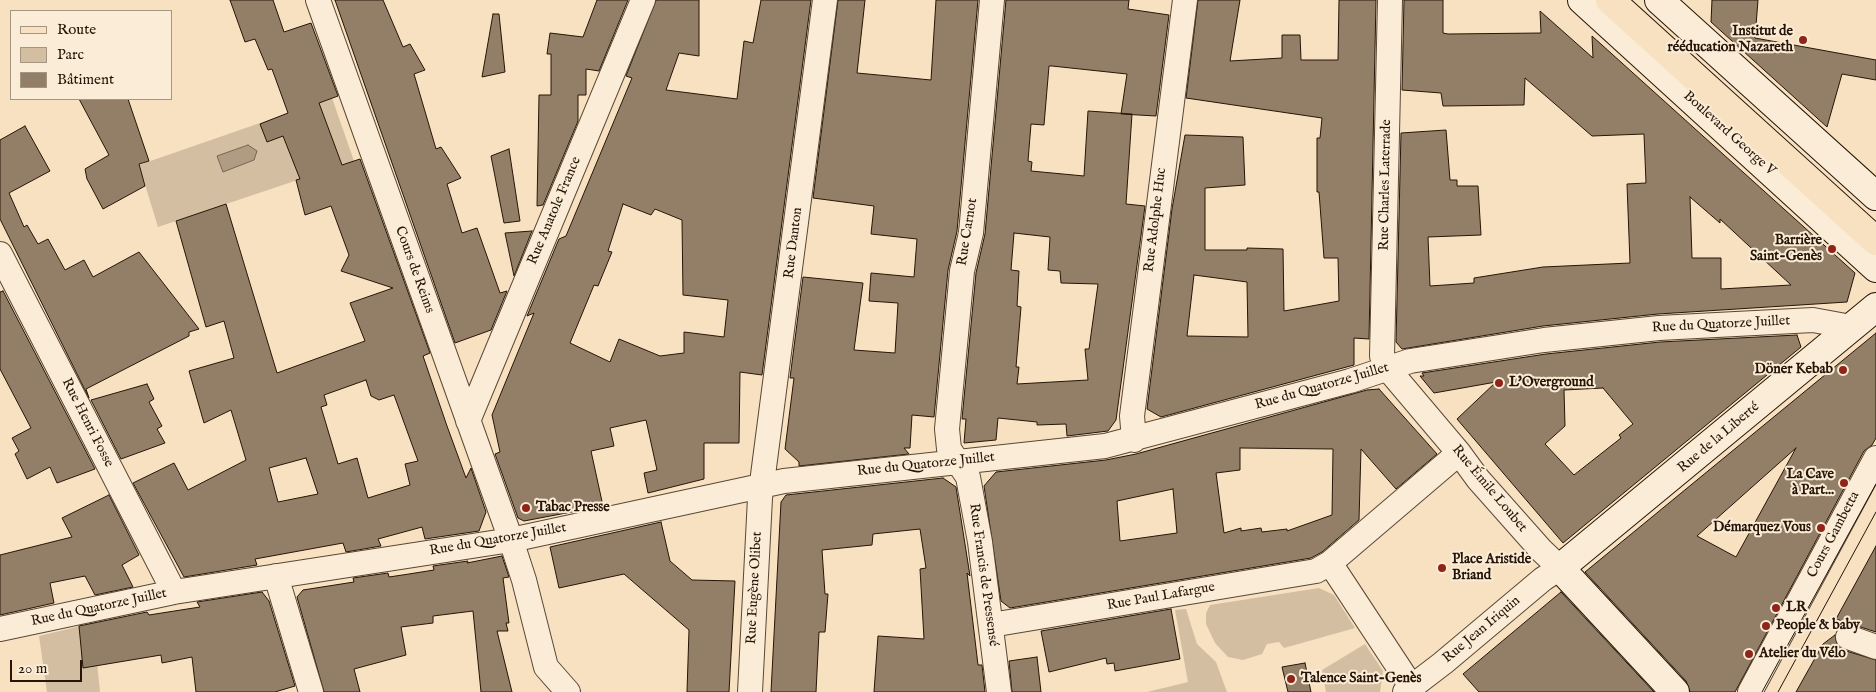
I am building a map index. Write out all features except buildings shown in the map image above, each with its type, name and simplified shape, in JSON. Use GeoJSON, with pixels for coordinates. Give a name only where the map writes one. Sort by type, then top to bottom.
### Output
{"type":"FeatureCollection","features":[{"type":"Feature","properties":{"kind":"main road","name":"Boulevard George V"},"geometry":{"type":"LineString","coordinates":[[1582,0],[1876,268]]}},
{"type":"Feature","properties":{"kind":"main road","name":"Boulevard George V"},"geometry":{"type":"LineString","coordinates":[[1610,0],[1876,240]]}},
{"type":"Feature","properties":{"kind":"main road"},"geometry":{"type":"LineString","coordinates":[[1630,0],[1876,219]]}},
{"type":"Feature","properties":{"kind":"main road"},"geometry":{"type":"LineString","coordinates":[[1659,0],[1876,196]]}},
{"type":"Feature","properties":{"kind":"main road","name":"Rue de la Liberté"},"geometry":{"type":"LineString","coordinates":[[1560,568],[1876,307]]}},
{"type":"Feature","properties":{"kind":"main road","name":"Rue Émile Loubet"},"geometry":{"type":"LineString","coordinates":[[1560,568],[1675,692]]}},
{"type":"Feature","properties":{"kind":"street","name":"Cours de Reims"},"geometry":{"type":"LineString","coordinates":[[318,0],[511,540],[524,580],[546,667],[568,692]]}},
{"type":"Feature","properties":{"kind":"street","name":"Rue Anatole France"},"geometry":{"type":"LineString","coordinates":[[468,421],[643,0]]}},
{"type":"Feature","properties":{"kind":"street","name":"Rue Danton"},"geometry":{"type":"LineString","coordinates":[[762,485],[825,0]]}},
{"type":"Feature","properties":{"kind":"street","name":"Rue Carnot"},"geometry":{"type":"LineString","coordinates":[[958,461],[949,449],[947,429],[962,271],[971,233],[992,0]]}},
{"type":"Feature","properties":{"kind":"street","name":"Rue Adolphe Huc"},"geometry":{"type":"LineString","coordinates":[[1134,440],[1131,428],[1132,416],[1185,0]]}},
{"type":"Feature","properties":{"kind":"street","name":"Rue Charles Laterrade"},"geometry":{"type":"LineString","coordinates":[[1388,369],[1382,356],[1390,0]]}},
{"type":"Feature","properties":{"kind":"street","name":"Rue Henri Fosse"},"geometry":{"type":"LineString","coordinates":[[0,254],[174,592]]}},
{"type":"Feature","properties":{"kind":"street","name":"Rue du Quatorze Juillet"},"geometry":{"type":"LineString","coordinates":[[0,630],[174,592],[511,540],[762,485],[958,461],[1106,446],[1134,440],[1388,369],[1410,361],[1544,340],[1659,328],[1813,320],[1851,327]]}},
{"type":"Feature","properties":{"kind":"street","name":"Rue Émile Loubet"},"geometry":{"type":"LineString","coordinates":[[1388,369],[1459,453],[1488,491],[1560,568]]}},
{"type":"Feature","properties":{"kind":"street"},"geometry":{"type":"LineString","coordinates":[[1408,689],[1330,563],[1459,453]]}},
{"type":"Feature","properties":{"kind":"street","name":"Cours Gambetta"},"geometry":{"type":"LineString","coordinates":[[1750,692],[1876,458]]}},
{"type":"Feature","properties":{"kind":"street","name":"Rue Francis de Pressensé"},"geometry":{"type":"LineString","coordinates":[[958,461],[968,477],[991,626],[999,692]]}},
{"type":"Feature","properties":{"kind":"street","name":"Rue Eugène Olibet"},"geometry":{"type":"LineString","coordinates":[[750,692],[762,485]]}},
{"type":"Feature","properties":{"kind":"street","name":"Rue Paul Lafargue"},"geometry":{"type":"LineString","coordinates":[[991,626],[1316,571],[1330,563]]}},
{"type":"Feature","properties":{"kind":"street","name":"Rue Jean Iriquin"},"geometry":{"type":"LineString","coordinates":[[1408,689],[1443,663],[1543,579],[1560,568]]}},
{"type":"Feature","properties":{"kind":"street"},"geometry":{"type":"LineString","coordinates":[[276,576],[311,692]]}},
{"type":"Feature","properties":{"kind":"street"},"geometry":{"type":"LineString","coordinates":[[1848,637],[1876,648]]}},
{"type":"Feature","properties":{"kind":"green space"},"geometry":{"type":"Polygon","coordinates":[[[332,98],[354,161],[158,227],[139,165],[332,98]]]}},
{"type":"Feature","properties":{"kind":"green space"},"geometry":{"type":"Polygon","coordinates":[[[1319,588],[1334,595],[1355,628],[1284,648],[1279,642],[1267,644],[1262,654],[1243,660],[1228,657],[1215,643],[1206,624],[1206,613],[1210,605],[1319,588]]]}},
{"type":"Feature","properties":{"kind":"green space"},"geometry":{"type":"Polygon","coordinates":[[[1186,609],[1197,644],[1216,662],[1227,692],[1147,692],[1188,682],[1175,610],[1186,609]]]}},
{"type":"Feature","properties":{"kind":"green space"},"geometry":{"type":"Polygon","coordinates":[[[93,623],[100,692],[47,692],[39,636],[93,623]]]}},
{"type":"Feature","properties":{"kind":"green space"},"geometry":{"type":"Polygon","coordinates":[[[1365,644],[1383,671],[1380,692],[1326,692],[1322,670],[1365,644]]]}},
{"type":"Feature","properties":{"kind":"shaded area"},"geometry":{"type":"Polygon","coordinates":[[[248,145],[257,151],[254,160],[223,172],[217,156],[248,145]]]}},
{"type":"Feature","properties":{"kind":"tram line"},"geometry":{"type":"LineString","coordinates":[[1762,692],[1876,484]]}},
{"type":"Feature","properties":{"kind":"tram line"},"geometry":{"type":"LineString","coordinates":[[1778,692],[1876,512]]}},
{"type":"Feature","properties":{"kind":"place","name":"Institut de rééducation Nazareth"},"geometry":{"type":"Point","coordinates":[1803,40]}},
{"type":"Feature","properties":{"kind":"place","name":"Barrière Saint-Genès"},"geometry":{"type":"Point","coordinates":[1832,249]}},
{"type":"Feature","properties":{"kind":"place","name":"Döner Kebab"},"geometry":{"type":"Point","coordinates":[1843,370]}},
{"type":"Feature","properties":{"kind":"place","name":"L'Overground"},"geometry":{"type":"Point","coordinates":[1499,383]}},
{"type":"Feature","properties":{"kind":"place","name":"La Cave à Part..."},"geometry":{"type":"Point","coordinates":[1844,483]}},
{"type":"Feature","properties":{"kind":"place","name":"Tabac Presse"},"geometry":{"type":"Point","coordinates":[526,508]}},
{"type":"Feature","properties":{"kind":"place","name":"Démarquez Vous"},"geometry":{"type":"Point","coordinates":[1821,528]}},
{"type":"Feature","properties":{"kind":"place","name":"Place Aristide Briand"},"geometry":{"type":"Point","coordinates":[1442,568]}},
{"type":"Feature","properties":{"kind":"place","name":"LR"},"geometry":{"type":"Point","coordinates":[1776,608]}},
{"type":"Feature","properties":{"kind":"place","name":"People & baby"},"geometry":{"type":"Point","coordinates":[1766,626]}},
{"type":"Feature","properties":{"kind":"place","name":"Atelier du Vélo"},"geometry":{"type":"Point","coordinates":[1749,654]}},
{"type":"Feature","properties":{"kind":"place","name":"Talence Saint-Genès"},"geometry":{"type":"Point","coordinates":[1291,679]}}]}
